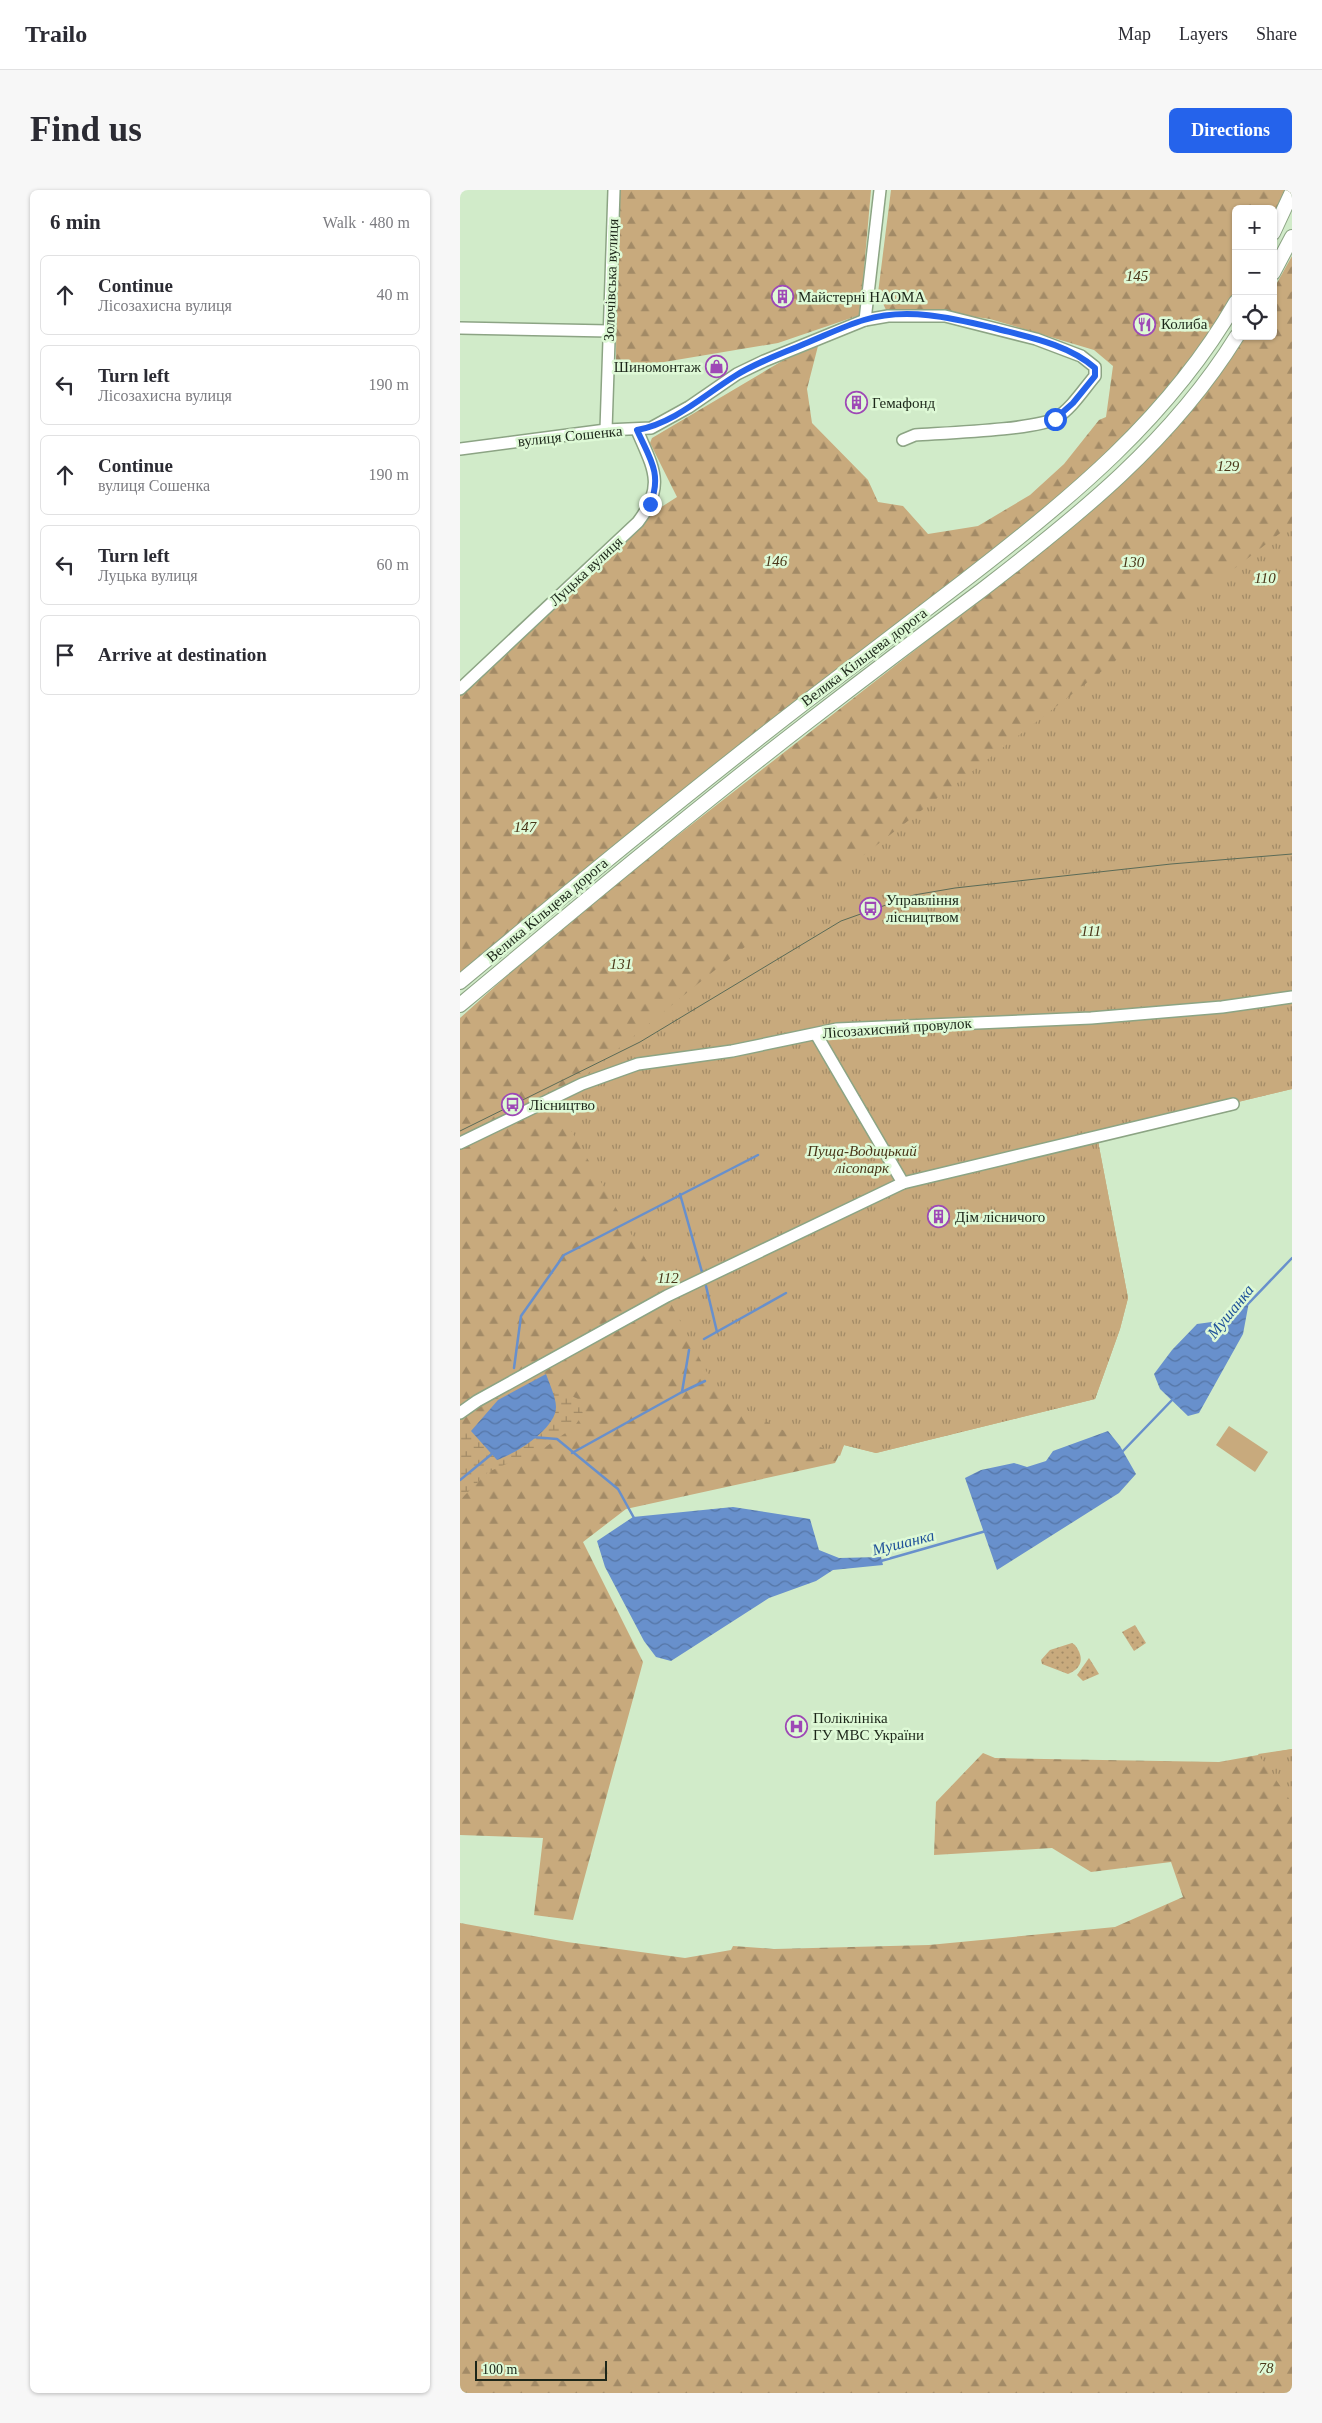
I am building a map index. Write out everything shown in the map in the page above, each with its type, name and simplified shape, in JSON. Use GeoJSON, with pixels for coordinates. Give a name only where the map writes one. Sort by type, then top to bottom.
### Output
{"type":"FeatureCollection","features":[{"type":"Feature","properties":{"kind":"main road"},"geometry":{"type":"LineString","coordinates":[[1277,224],[1292,192]]}},
{"type":"Feature","properties":{"kind":"main road"},"geometry":{"type":"LineString","coordinates":[[1277,265],[1292,237]]}},
{"type":"Feature","properties":{"kind":"main road","name":"Велика Кільцева дорога"},"geometry":{"type":"LineString","coordinates":[[460,982],[677,804],[804,703],[1040,523],[1084,484],[1162,406],[1206,351],[1232,309]]}},
{"type":"Feature","properties":{"kind":"main road","name":"Велика Кільцева дорога"},"geometry":{"type":"LineString","coordinates":[[460,1005],[688,817],[807,722],[1051,537],[1105,491],[1189,404],[1233,340]]}},
{"type":"Feature","properties":{"kind":"street","name":"Золочівська вулиця"},"geometry":{"type":"LineString","coordinates":[[606,430],[614,190]]}},
{"type":"Feature","properties":{"kind":"street"},"geometry":{"type":"LineString","coordinates":[[865,320],[880,190]]}},
{"type":"Feature","properties":{"kind":"street","name":"вулиця Сошенка"},"geometry":{"type":"LineString","coordinates":[[460,449],[606,430],[650,428],[667,420],[738,374],[764,361],[865,320],[888,316],[945,316],[1036,339],[1082,356],[1095,368],[1095,376],[1073,403],[1055,419],[1035,425],[915,435],[903,440]]}},
{"type":"Feature","properties":{"kind":"street"},"geometry":{"type":"LineString","coordinates":[[460,328],[609,331]]}},
{"type":"Feature","properties":{"kind":"street","name":"Луцька вулиця"},"geometry":{"type":"LineString","coordinates":[[460,688],[645,514],[655,492],[656,477],[637,430]]}},
{"type":"Feature","properties":{"kind":"street","name":"Лісозахисний провулок"},"geometry":{"type":"LineString","coordinates":[[460,1143],[582,1084],[638,1064],[732,1052],[837,1029],[1091,1018],[1222,1007],[1292,996]]}},
{"type":"Feature","properties":{"kind":"street"},"geometry":{"type":"LineString","coordinates":[[816,1034],[903,1182]]}},
{"type":"Feature","properties":{"kind":"street"},"geometry":{"type":"LineString","coordinates":[[460,1413],[477,1401],[667,1296],[903,1182],[1232,1104]]}},
{"type":"Feature","properties":{"kind":"green space"},"geometry":{"type":"Polygon","coordinates":[[[617,190],[871,190],[860,315],[778,343],[664,362],[616,365],[617,190]]]}},
{"type":"Feature","properties":{"kind":"green space"},"geometry":{"type":"Polygon","coordinates":[[[891,190],[1292,190],[1277,224],[1277,205],[1232,205],[1232,307],[1133,436],[460,982],[460,689],[638,522],[677,497],[650,443],[652,438],[782,361],[818,346],[807,389],[812,423],[868,480],[878,502],[903,506],[928,534],[978,526],[1030,495],[1064,464],[1099,420],[1106,417],[1113,366],[1094,350],[990,319],[925,310],[887,312],[878,293],[891,190]]]}},
{"type":"Feature","properties":{"kind":"green space"},"geometry":{"type":"Polygon","coordinates":[[[1292,256],[1292,1089],[1097,1136],[1128,1298],[1120,1329],[1095,1399],[876,1453],[844,1445],[835,1463],[626,1509],[583,1542],[643,1662],[573,1920],[534,1915],[543,1838],[460,1835],[460,1018],[520,964],[650,857],[1078,523],[1188,415],[1243,340],[1277,340],[1277,283],[1292,256]]]}},
{"type":"Feature","properties":{"kind":"green space","name":"Пуща-Водицький лісопарк"},"geometry":{"type":"Polygon","coordinates":[[[1292,524],[1292,1089],[1238,1102],[1232,1111],[1209,1116],[1201,1111],[1097,1136],[1128,1298],[1120,1329],[1095,1399],[876,1453],[844,1445],[840,1456],[774,1426],[738,1405],[714,1386],[667,1296],[554,1101],[710,974],[1292,524]]]}},
{"type":"Feature","properties":{"kind":"green space"},"geometry":{"type":"Polygon","coordinates":[[[563,1392],[578,1399],[583,1414],[574,1427],[544,1448],[488,1472],[460,1500],[460,1434],[522,1396],[563,1392]]]}},
{"type":"Feature","properties":{"kind":"green space"},"geometry":{"type":"Polygon","coordinates":[[[1229,1426],[1268,1452],[1255,1472],[1216,1445],[1229,1426]]]}},
{"type":"Feature","properties":{"kind":"green space"},"geometry":{"type":"Polygon","coordinates":[[[1135,1625],[1146,1643],[1134,1651],[1122,1632],[1135,1625]]]}},
{"type":"Feature","properties":{"kind":"green space"},"geometry":{"type":"Polygon","coordinates":[[[1072,1643],[1078,1649],[1081,1658],[1077,1669],[1073,1672],[1068,1674],[1042,1664],[1041,1660],[1050,1650],[1072,1643]]]}},
{"type":"Feature","properties":{"kind":"green space"},"geometry":{"type":"Polygon","coordinates":[[[1089,1658],[1099,1674],[1083,1681],[1077,1675],[1089,1658]]]}},
{"type":"Feature","properties":{"kind":"green space","name":"78"},"geometry":{"type":"Polygon","coordinates":[[[1292,1749],[1292,2393],[460,2393],[460,1923],[567,1942],[685,1958],[731,1950],[733,1946],[774,1949],[929,1945],[1115,1927],[1183,1897],[1171,1862],[1091,1872],[1052,1848],[934,1855],[936,1802],[983,1753],[995,1758],[1219,1762],[1292,1749]]]}},
{"type":"Feature","properties":{"kind":"green space"},"geometry":{"type":"Polygon","coordinates":[[[1292,1749],[1292,1803],[1258,1754],[1292,1749]]]}},
{"type":"Feature","properties":{"kind":"water"},"geometry":{"type":"Polygon","coordinates":[[[1249,1302],[1243,1334],[1199,1413],[1188,1416],[1160,1389],[1154,1374],[1172,1350],[1197,1324],[1219,1321],[1224,1312],[1249,1302]]]}},
{"type":"Feature","properties":{"kind":"water"},"geometry":{"type":"Polygon","coordinates":[[[546,1374],[556,1403],[554,1415],[549,1424],[533,1440],[497,1460],[471,1431],[498,1400],[546,1374]]]}},
{"type":"Feature","properties":{"kind":"water"},"geometry":{"type":"Polygon","coordinates":[[[1108,1431],[1120,1446],[1136,1474],[1119,1493],[997,1570],[965,1478],[981,1470],[1014,1463],[1027,1467],[1046,1461],[1053,1451],[1108,1431]]]}},
{"type":"Feature","properties":{"kind":"water"},"geometry":{"type":"Polygon","coordinates":[[[733,1507],[810,1519],[819,1550],[839,1558],[881,1557],[883,1565],[833,1570],[816,1581],[769,1598],[671,1661],[656,1657],[644,1641],[605,1567],[597,1541],[633,1517],[733,1507]]]}},
{"type":"Feature","properties":{"kind":"waterway"},"geometry":{"type":"LineString","coordinates":[[514,1368],[521,1316],[564,1255],[758,1155]]}},
{"type":"Feature","properties":{"kind":"waterway"},"geometry":{"type":"LineString","coordinates":[[680,1194],[702,1272]]}},
{"type":"Feature","properties":{"kind":"waterway","name":"Мушанка"},"geometry":{"type":"LineString","coordinates":[[1248,1304],[1292,1258]]}},
{"type":"Feature","properties":{"kind":"waterway"},"geometry":{"type":"LineString","coordinates":[[706,1286],[717,1332]]}},
{"type":"Feature","properties":{"kind":"waterway"},"geometry":{"type":"LineString","coordinates":[[704,1339],[786,1293]]}},
{"type":"Feature","properties":{"kind":"waterway"},"geometry":{"type":"LineString","coordinates":[[572,1453],[682,1392],[689,1350]]}},
{"type":"Feature","properties":{"kind":"waterway"},"geometry":{"type":"LineString","coordinates":[[682,1392],[705,1381]]}},
{"type":"Feature","properties":{"kind":"waterway","name":"Мушанка"},"geometry":{"type":"LineString","coordinates":[[1122,1452],[1174,1398]]}},
{"type":"Feature","properties":{"kind":"waterway","name":"Мушанка"},"geometry":{"type":"LineString","coordinates":[[532,1437],[557,1439],[618,1489],[634,1518]]}},
{"type":"Feature","properties":{"kind":"waterway","name":"Мушанка"},"geometry":{"type":"LineString","coordinates":[[460,1480],[493,1453]]}},
{"type":"Feature","properties":{"kind":"waterway","name":"Мушанка"},"geometry":{"type":"LineString","coordinates":[[881,1561],[986,1531]]}},
{"type":"Feature","properties":{"kind":"tram line"},"geometry":{"type":"LineString","coordinates":[[460,1131],[640,1042],[841,921],[914,895],[955,888],[1171,864],[1292,854]]}},
{"type":"Feature","properties":{"kind":"place","name":"Майстерні НАОМА"},"geometry":{"type":"Point","coordinates":[782,297]}},
{"type":"Feature","properties":{"kind":"place","name":"Колиба"},"geometry":{"type":"Point","coordinates":[1145,324]}},
{"type":"Feature","properties":{"kind":"place","name":"Шиномонтаж"},"geometry":{"type":"Point","coordinates":[717,367]}},
{"type":"Feature","properties":{"kind":"place","name":"Гемафонд"},"geometry":{"type":"Point","coordinates":[856,403]}},
{"type":"Feature","properties":{"kind":"place","name":"Управління лісництвом"},"geometry":{"type":"Point","coordinates":[870,909]}},
{"type":"Feature","properties":{"kind":"place","name":"Лісництво"},"geometry":{"type":"Point","coordinates":[513,1105]}},
{"type":"Feature","properties":{"kind":"place","name":"Дім лісничого"},"geometry":{"type":"Point","coordinates":[939,1217]}},
{"type":"Feature","properties":{"kind":"place","name":"Поліклініка ГУ МВС України"},"geometry":{"type":"Point","coordinates":[797,1727]}},
{"type":"Feature","properties":{"kind":"route"},"geometry":{"type":"LineString","coordinates":[[650,504],[655,492],[656,477],[649,455],[637,430],[650,428],[667,420],[738,374],[764,361],[865,320],[888,316],[945,316],[1036,339],[1082,356],[1095,368],[1095,376],[1073,403],[1055,419]]}},
{"type":"Feature","properties":{"kind":"park label","name":"145"},"geometry":{"type":"Point","coordinates":[1137,276]}},
{"type":"Feature","properties":{"kind":"park label","name":"129"},"geometry":{"type":"Point","coordinates":[1228,466]}},
{"type":"Feature","properties":{"kind":"park label","name":"146"},"geometry":{"type":"Point","coordinates":[776,561]}},
{"type":"Feature","properties":{"kind":"park label","name":"130"},"geometry":{"type":"Point","coordinates":[1133,562]}},
{"type":"Feature","properties":{"kind":"park label","name":"110"},"geometry":{"type":"Point","coordinates":[1265,578]}},
{"type":"Feature","properties":{"kind":"park label","name":"147"},"geometry":{"type":"Point","coordinates":[525,827]}},
{"type":"Feature","properties":{"kind":"park label","name":"111"},"geometry":{"type":"Point","coordinates":[1091,931]}},
{"type":"Feature","properties":{"kind":"park label","name":"131"},"geometry":{"type":"Point","coordinates":[621,964]}},
{"type":"Feature","properties":{"kind":"park label","name":"112"},"geometry":{"type":"Point","coordinates":[668,1278]}}]}
